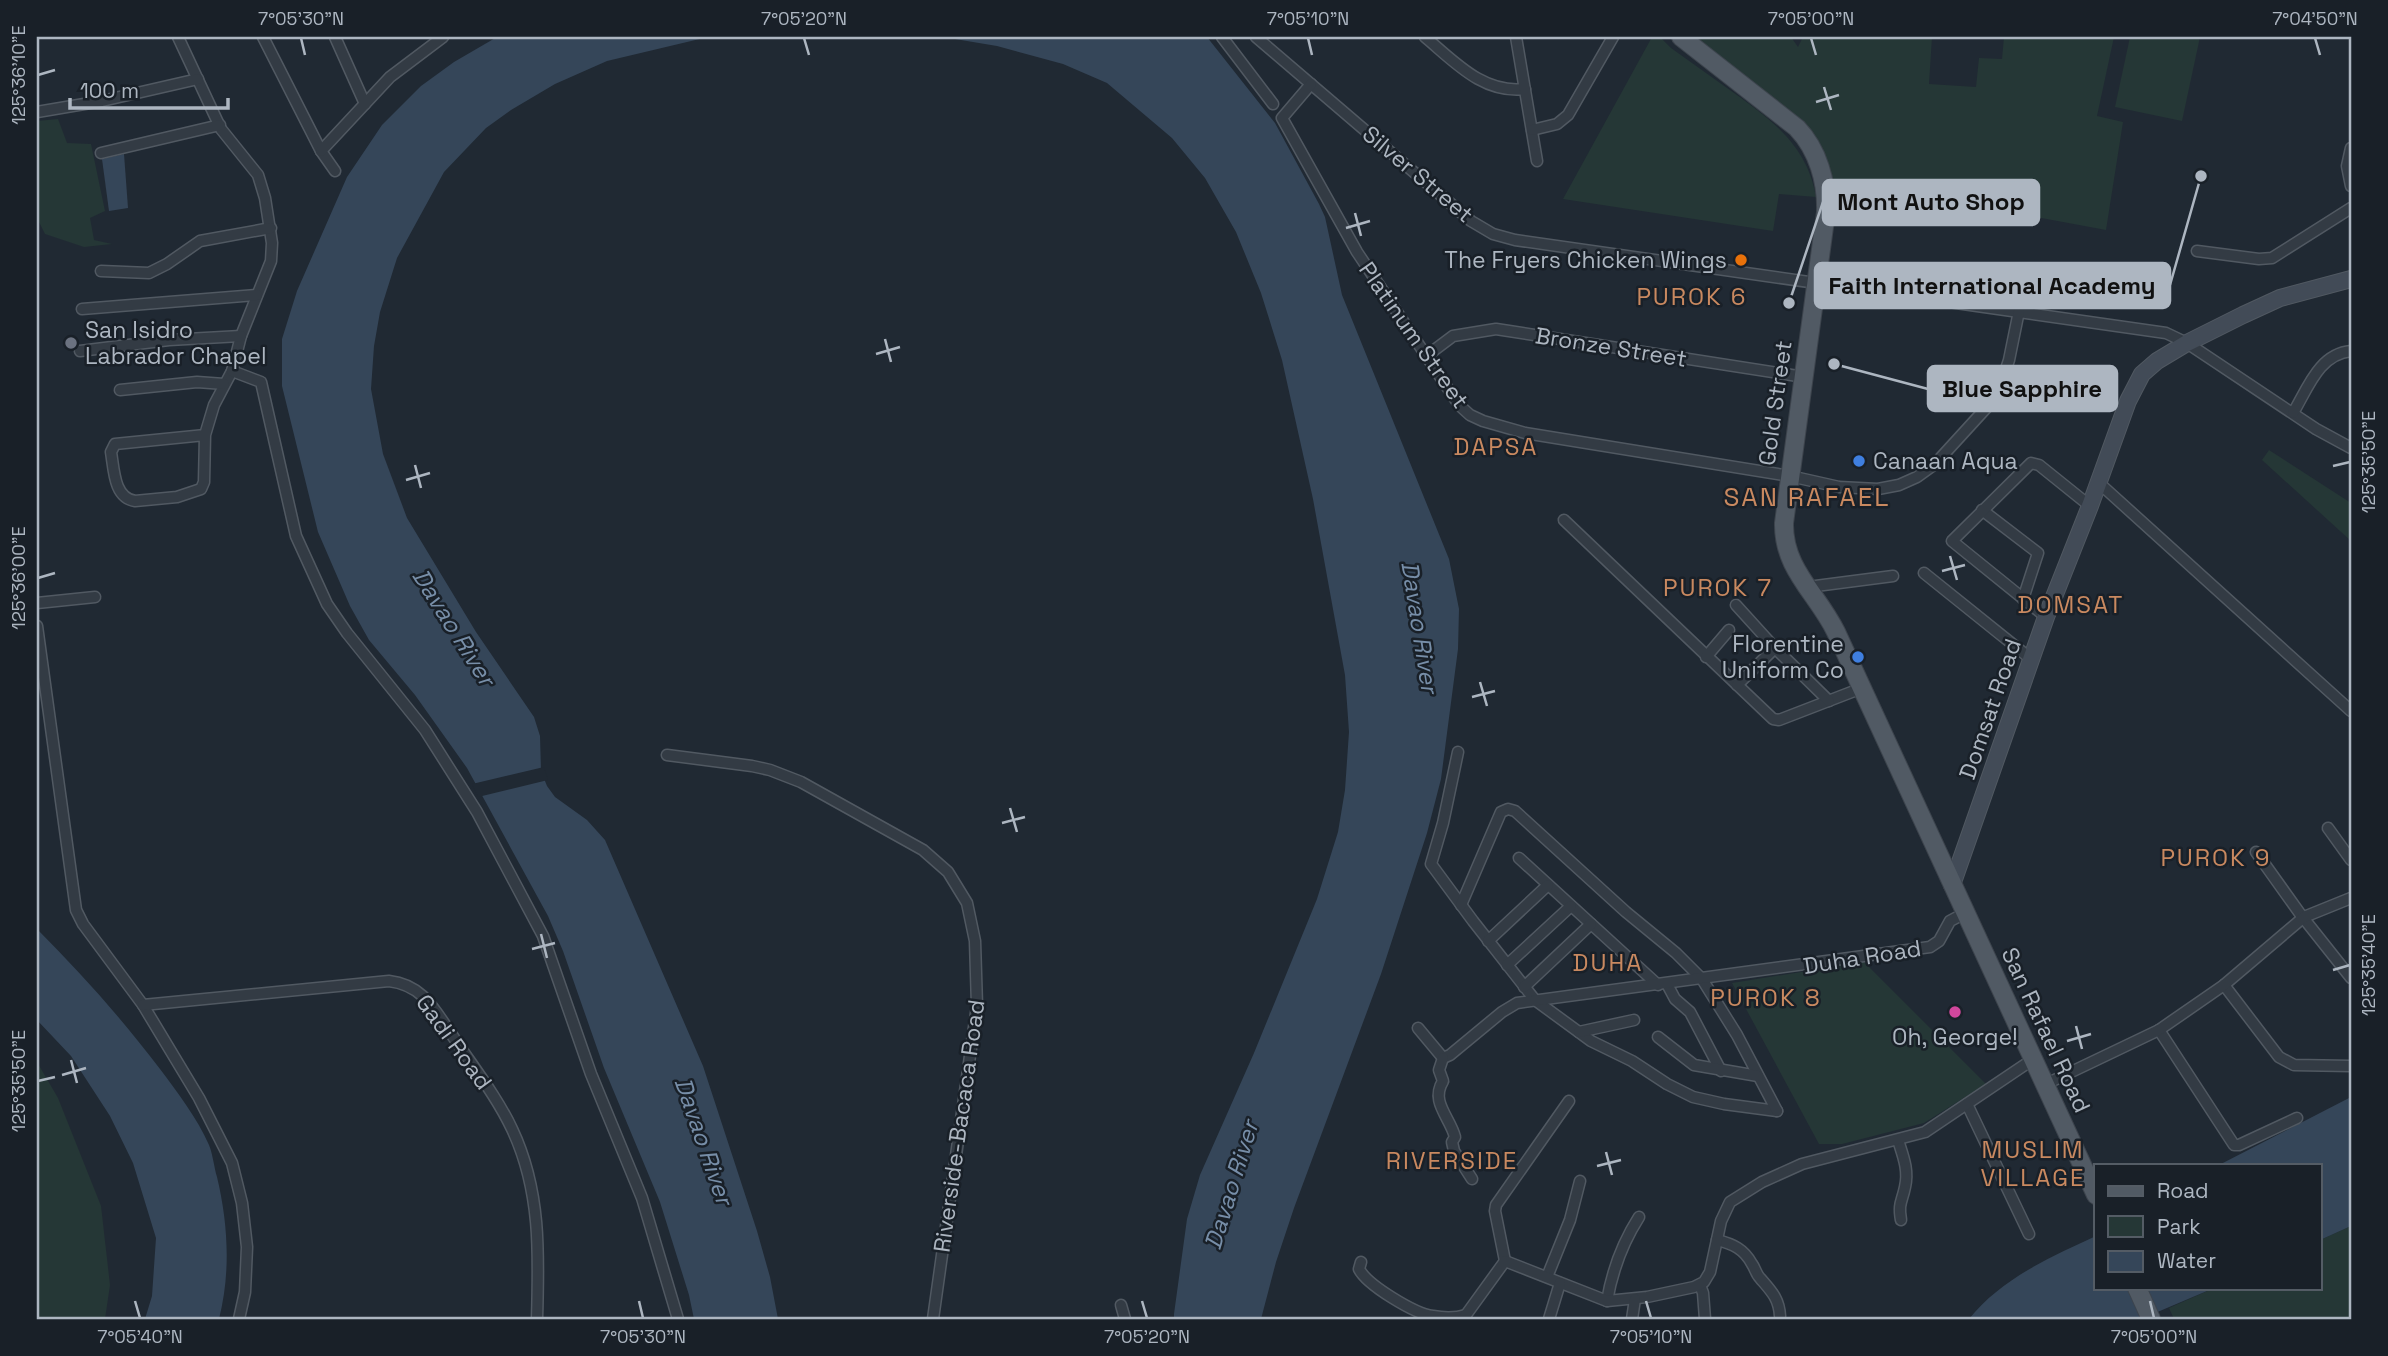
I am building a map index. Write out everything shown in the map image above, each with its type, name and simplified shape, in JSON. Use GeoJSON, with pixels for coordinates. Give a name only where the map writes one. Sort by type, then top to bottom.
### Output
{"type":"FeatureCollection","features":[{"type":"Feature","properties":{"kind":"main road","name":"Gold Street"},"geometry":{"type":"LineString","coordinates":[[1681,37],[1781,113],[1808,142],[1822,174],[1826,198],[1784,523],[1785,546],[1793,566],[1830,620],[1952,885]]}},
{"type":"Feature","properties":{"kind":"main road","name":"San Rafael Road"},"geometry":{"type":"LineString","coordinates":[[1952,885],[2094,1191]]}},
{"type":"Feature","properties":{"kind":"main road"},"geometry":{"type":"LineString","coordinates":[[2138,1290],[2151,1319]]}},
{"type":"Feature","properties":{"kind":"street"},"geometry":{"type":"LineString","coordinates":[[178,37],[228,139],[258,174],[271,228],[272,252],[241,337],[232,371],[214,405],[205,435],[204,482],[201,489],[177,497],[135,501],[128,500],[119,492],[111,452],[115,444],[205,435]]}},
{"type":"Feature","properties":{"kind":"street"},"geometry":{"type":"LineString","coordinates":[[263,37],[321,151],[335,171]]}},
{"type":"Feature","properties":{"kind":"street"},"geometry":{"type":"LineString","coordinates":[[335,37],[365,104]]}},
{"type":"Feature","properties":{"kind":"street"},"geometry":{"type":"LineString","coordinates":[[321,151],[390,77],[443,37]]}},
{"type":"Feature","properties":{"kind":"street"},"geometry":{"type":"LineString","coordinates":[[1222,37],[1273,104]]}},
{"type":"Feature","properties":{"kind":"street","name":"Silver Street"},"geometry":{"type":"LineString","coordinates":[[1256,37],[1471,221],[1493,234],[1515,240],[1817,284],[2166,332],[2187,343],[2316,429],[2351,448]]}},
{"type":"Feature","properties":{"kind":"street"},"geometry":{"type":"LineString","coordinates":[[1425,37],[1487,85],[1525,89]]}},
{"type":"Feature","properties":{"kind":"street"},"geometry":{"type":"LineString","coordinates":[[1516,37],[1537,161]]}},
{"type":"Feature","properties":{"kind":"street"},"geometry":{"type":"LineString","coordinates":[[1532,130],[1557,124],[1568,116],[1613,37]]}},
{"type":"Feature","properties":{"kind":"street"},"geometry":{"type":"LineString","coordinates":[[37,112],[198,79]]}},
{"type":"Feature","properties":{"kind":"street","name":"Platinum Street"},"geometry":{"type":"LineString","coordinates":[[1311,84],[1282,118],[1357,252],[1425,357],[1459,405],[1469,415],[1493,425],[1525,433],[1790,476],[1839,487],[1878,489],[1917,477],[1935,464],[1969,430],[2001,384],[2019,311]]}},
{"type":"Feature","properties":{"kind":"street"},"geometry":{"type":"LineString","coordinates":[[101,153],[220,125]]}},
{"type":"Feature","properties":{"kind":"street"},"geometry":{"type":"LineString","coordinates":[[2351,148],[2347,166],[2351,186]]}},
{"type":"Feature","properties":{"kind":"street"},"geometry":{"type":"LineString","coordinates":[[2197,251],[2259,259],[2272,258],[2351,208]]}},
{"type":"Feature","properties":{"kind":"street"},"geometry":{"type":"LineString","coordinates":[[101,271],[149,273],[200,241],[271,228]]}},
{"type":"Feature","properties":{"kind":"street","name":"Domsat Road"},"geometry":{"type":"LineString","coordinates":[[1952,885],[2046,617],[2136,384],[2149,366],[2187,343],[2280,298],[2351,279]]}},
{"type":"Feature","properties":{"kind":"street"},"geometry":{"type":"LineString","coordinates":[[82,309],[257,295]]}},
{"type":"Feature","properties":{"kind":"street","name":"Bronze Street"},"geometry":{"type":"LineString","coordinates":[[1425,357],[1453,336],[1496,329],[1804,377]]}},
{"type":"Feature","properties":{"kind":"street"},"geometry":{"type":"LineString","coordinates":[[79,351],[169,340],[241,337]]}},
{"type":"Feature","properties":{"kind":"street"},"geometry":{"type":"LineString","coordinates":[[2293,413],[2325,361],[2335,354],[2351,351]]}},
{"type":"Feature","properties":{"kind":"street"},"geometry":{"type":"LineString","coordinates":[[232,371],[261,382],[296,536],[327,604],[425,730],[477,812],[543,936],[558,972],[567,1007],[591,1074],[642,1198],[678,1319]]}},
{"type":"Feature","properties":{"kind":"street"},"geometry":{"type":"LineString","coordinates":[[120,390],[197,382],[224,384]]}},
{"type":"Feature","properties":{"kind":"street"},"geometry":{"type":"LineString","coordinates":[[2046,617],[1952,541],[2031,463],[2039,465],[2090,506]]}},
{"type":"Feature","properties":{"kind":"street"},"geometry":{"type":"LineString","coordinates":[[2099,483],[2351,711]]}},
{"type":"Feature","properties":{"kind":"street"},"geometry":{"type":"LineString","coordinates":[[1982,510],[2038,553],[2023,598]]}},
{"type":"Feature","properties":{"kind":"street"},"geometry":{"type":"LineString","coordinates":[[1564,520],[1706,657],[1776,720],[1861,688]]}},
{"type":"Feature","properties":{"kind":"street"},"geometry":{"type":"LineString","coordinates":[[1924,573],[2031,659]]}},
{"type":"Feature","properties":{"kind":"street"},"geometry":{"type":"LineString","coordinates":[[1808,587],[1893,576]]}},
{"type":"Feature","properties":{"kind":"street"},"geometry":{"type":"LineString","coordinates":[[37,603],[95,597]]}},
{"type":"Feature","properties":{"kind":"street"},"geometry":{"type":"LineString","coordinates":[[1736,605],[1829,701]]}},
{"type":"Feature","properties":{"kind":"street"},"geometry":{"type":"LineString","coordinates":[[37,626],[76,910],[83,924],[143,1005],[199,1098],[232,1163],[242,1203],[247,1247],[245,1292],[239,1319]]}},
{"type":"Feature","properties":{"kind":"street"},"geometry":{"type":"LineString","coordinates":[[1706,657],[1730,630]]}},
{"type":"Feature","properties":{"kind":"street"},"geometry":{"type":"LineString","coordinates":[[1737,685],[1775,648]]}},
{"type":"Feature","properties":{"kind":"street"},"geometry":{"type":"LineString","coordinates":[[1458,752],[1443,823],[1430,860],[1433,868],[1488,941],[1535,1000],[1579,1032],[1693,1097],[1777,1111],[1716,998],[1702,979],[1512,809],[1502,812],[1461,905]]}},
{"type":"Feature","properties":{"kind":"street","name":"Riverside-Bacaca Road"},"geometry":{"type":"LineString","coordinates":[[667,755],[751,766],[801,782],[923,850],[948,872],[967,904],[975,941],[977,1006],[933,1319]]}},
{"type":"Feature","properties":{"kind":"street"},"geometry":{"type":"LineString","coordinates":[[2328,828],[2351,860]]}},
{"type":"Feature","properties":{"kind":"street"},"geometry":{"type":"LineString","coordinates":[[2256,852],[2351,978]]}},
{"type":"Feature","properties":{"kind":"street"},"geometry":{"type":"LineString","coordinates":[[1519,858],[1690,1012],[1721,1071]]}},
{"type":"Feature","properties":{"kind":"street"},"geometry":{"type":"LineString","coordinates":[[1488,941],[1548,885]]}},
{"type":"Feature","properties":{"kind":"street"},"geometry":{"type":"LineString","coordinates":[[2044,1086],[2160,1030],[2224,985],[2304,917],[2351,898]]}},
{"type":"Feature","properties":{"kind":"street"},"geometry":{"type":"LineString","coordinates":[[1507,965],[1571,906]]}},
{"type":"Feature","properties":{"kind":"street","name":"Duha Road"},"geometry":{"type":"LineString","coordinates":[[1443,1058],[1517,1003],[1930,947],[1939,941],[1950,921],[1965,913]]}},
{"type":"Feature","properties":{"kind":"street"},"geometry":{"type":"LineString","coordinates":[[1524,987],[1591,924]]}},
{"type":"Feature","properties":{"kind":"street","name":"Gadi Road"},"geometry":{"type":"LineString","coordinates":[[143,1005],[388,981],[413,986],[432,1006],[499,1104],[519,1145],[533,1190],[538,1230],[537,1319]]}},
{"type":"Feature","properties":{"kind":"street"},"geometry":{"type":"LineString","coordinates":[[2224,985],[2279,1057],[2294,1065],[2351,1066]]}},
{"type":"Feature","properties":{"kind":"street"},"geometry":{"type":"LineString","coordinates":[[1579,1032],[1634,1020]]}},
{"type":"Feature","properties":{"kind":"street"},"geometry":{"type":"LineString","coordinates":[[1418,1028],[1443,1058],[1439,1070],[1443,1081],[1438,1097],[1443,1114],[1455,1133],[1452,1142],[1454,1151],[1472,1179]]}},
{"type":"Feature","properties":{"kind":"street"},"geometry":{"type":"LineString","coordinates":[[2160,1030],[2234,1145],[2297,1118]]}},
{"type":"Feature","properties":{"kind":"street"},"geometry":{"type":"LineString","coordinates":[[1658,1037],[1694,1065],[1758,1076]]}},
{"type":"Feature","properties":{"kind":"street"},"geometry":{"type":"LineString","coordinates":[[1505,1261],[1607,1301],[1635,1299],[1700,1285],[1710,1272],[1727,1206],[1762,1182],[1802,1164],[1924,1132],[2032,1060]]}},
{"type":"Feature","properties":{"kind":"street"},"geometry":{"type":"LineString","coordinates":[[1361,1262],[1359,1269],[1362,1274],[1388,1295],[1430,1316],[1465,1317],[1505,1261],[1496,1205],[1569,1101]]}},
{"type":"Feature","properties":{"kind":"street"},"geometry":{"type":"LineString","coordinates":[[1967,1104],[2029,1234]]}},
{"type":"Feature","properties":{"kind":"street"},"geometry":{"type":"LineString","coordinates":[[1898,1140],[1906,1164],[1905,1187],[1898,1206],[1901,1220]]}},
{"type":"Feature","properties":{"kind":"street"},"geometry":{"type":"LineString","coordinates":[[1547,1278],[1570,1220],[1580,1181]]}},
{"type":"Feature","properties":{"kind":"street"},"geometry":{"type":"LineString","coordinates":[[1607,1301],[1627,1235],[1639,1217]]}},
{"type":"Feature","properties":{"kind":"street"},"geometry":{"type":"LineString","coordinates":[[1717,1240],[1737,1247],[1746,1254],[1759,1277],[1777,1298],[1780,1316]]}},
{"type":"Feature","properties":{"kind":"street"},"geometry":{"type":"LineString","coordinates":[[1549,1319],[1560,1283]]}},
{"type":"Feature","properties":{"kind":"street"},"geometry":{"type":"LineString","coordinates":[[1700,1285],[1705,1319]]}},
{"type":"Feature","properties":{"kind":"street"},"geometry":{"type":"LineString","coordinates":[[1632,1319],[1635,1299]]}},
{"type":"Feature","properties":{"kind":"street"},"geometry":{"type":"LineString","coordinates":[[1121,1305],[1125,1319]]}},
{"type":"Feature","properties":{"kind":"green space"},"geometry":{"type":"Polygon","coordinates":[[[1652,37],[1660,37],[1775,125],[1797,149],[1805,163],[1816,197],[1779,194],[1773,231],[1563,199],[1652,37]]]}},
{"type":"Feature","properties":{"kind":"green space"},"geometry":{"type":"Polygon","coordinates":[[[1693,37],[1791,37],[1798,47],[1803,37],[1932,37],[1929,84],[1976,87],[1979,58],[2002,59],[2004,37],[2114,37],[2097,116],[2123,122],[2106,230],[1983,207],[1833,193],[1829,170],[1693,37]]]}},
{"type":"Feature","properties":{"kind":"green space"},"geometry":{"type":"Polygon","coordinates":[[[2130,37],[2200,37],[2182,121],[2115,107],[2130,37]]]}},
{"type":"Feature","properties":{"kind":"green space"},"geometry":{"type":"Polygon","coordinates":[[[58,119],[67,143],[91,144],[105,211],[90,218],[94,240],[112,244],[84,247],[45,234],[37,218],[37,121],[58,119]]]}},
{"type":"Feature","properties":{"kind":"green space"},"geometry":{"type":"Polygon","coordinates":[[[2269,450],[2351,503],[2351,541],[2262,460],[2269,450]]]}},
{"type":"Feature","properties":{"kind":"green space"},"geometry":{"type":"Polygon","coordinates":[[[1864,962],[1986,1084],[1924,1123],[1842,1144],[1819,1144],[1732,983],[1864,962]]]}},
{"type":"Feature","properties":{"kind":"green space"},"geometry":{"type":"Polygon","coordinates":[[[37,1062],[58,1098],[101,1206],[110,1285],[105,1319],[37,1319],[37,1062]]]}},
{"type":"Feature","properties":{"kind":"green space"},"geometry":{"type":"Polygon","coordinates":[[[2351,1226],[2351,1319],[2174,1319],[2169,1308],[2210,1290],[2322,1290],[2322,1239],[2351,1226]]]}},
{"type":"Feature","properties":{"kind":"water","name":"Davao River"},"geometry":{"type":"Polygon","coordinates":[[[497,37],[708,37],[607,61],[555,84],[486,128],[444,172],[397,258],[380,312],[371,389],[383,454],[407,518],[476,632],[534,717],[540,736],[541,771],[547,786],[555,797],[587,820],[605,840],[703,1066],[757,1231],[778,1319],[694,1319],[660,1202],[604,1068],[548,916],[467,768],[415,695],[369,640],[350,606],[318,532],[282,386],[282,339],[297,291],[347,177],[382,125],[421,86],[454,62],[497,37]]]}},
{"type":"Feature","properties":{"kind":"water","name":"Davao River"},"geometry":{"type":"Polygon","coordinates":[[[943,37],[1207,37],[1275,123],[1319,204],[1325,217],[1342,295],[1449,559],[1459,609],[1458,649],[1441,779],[1427,833],[1381,974],[1294,1208],[1261,1319],[1174,1319],[1174,1314],[1187,1219],[1200,1175],[1254,1053],[1317,899],[1338,832],[1345,790],[1349,732],[1345,675],[1313,499],[1282,360],[1261,293],[1236,232],[1205,178],[1172,138],[1107,83],[1063,64],[997,46],[943,37]]]}},
{"type":"Feature","properties":{"kind":"water"},"geometry":{"type":"Polygon","coordinates":[[[124,154],[128,208],[109,211],[102,159],[124,154]]]}},
{"type":"Feature","properties":{"kind":"water"},"geometry":{"type":"Polygon","coordinates":[[[37,929],[146,1050],[187,1106],[209,1145],[221,1194],[226,1230],[227,1266],[219,1319],[145,1319],[152,1296],[156,1238],[133,1163],[110,1116],[71,1056],[37,1020],[37,929]]]}},
{"type":"Feature","properties":{"kind":"water"},"geometry":{"type":"Polygon","coordinates":[[[2351,1097],[2351,1226],[2322,1239],[2322,1164],[2221,1164],[2351,1097]]]}},
{"type":"Feature","properties":{"kind":"water"},"geometry":{"type":"Polygon","coordinates":[[[2094,1237],[2094,1290],[2209,1290],[2141,1319],[1969,1319],[1996,1292],[2044,1261],[2094,1237]]]}},
{"type":"Feature","properties":{"kind":"pier"},"geometry":{"type":"Polygon","coordinates":[[[544,767],[548,780],[478,797],[472,784],[544,767]]]}},
{"type":"Feature","properties":{"kind":"place","name":"Faith International Academy"},"geometry":{"type":"Point","coordinates":[2201,176]}},
{"type":"Feature","properties":{"kind":"place","name":"The Fryers Chicken Wings"},"geometry":{"type":"Point","coordinates":[1741,260]}},
{"type":"Feature","properties":{"kind":"place","name":"Mont Auto Shop"},"geometry":{"type":"Point","coordinates":[1789,303]}},
{"type":"Feature","properties":{"kind":"place","name":"San Isidro Labrador Chapel"},"geometry":{"type":"Point","coordinates":[71,343]}},
{"type":"Feature","properties":{"kind":"place","name":"Blue Sapphire"},"geometry":{"type":"Point","coordinates":[1834,364]}},
{"type":"Feature","properties":{"kind":"place","name":"Canaan Aqua"},"geometry":{"type":"Point","coordinates":[1859,461]}},
{"type":"Feature","properties":{"kind":"place","name":"Florentine Uniform Co"},"geometry":{"type":"Point","coordinates":[1858,657]}},
{"type":"Feature","properties":{"kind":"place","name":"Oh, George!"},"geometry":{"type":"Point","coordinates":[1955,1012]}},
{"type":"Feature","properties":{"kind":"district","name":"PUROK 6"},"geometry":{"type":"Point","coordinates":[1692,296]}},
{"type":"Feature","properties":{"kind":"district","name":"DAPSA"},"geometry":{"type":"Point","coordinates":[1496,446]}},
{"type":"Feature","properties":{"kind":"district","name":"SAN RAFAEL"},"geometry":{"type":"Point","coordinates":[1807,497]}},
{"type":"Feature","properties":{"kind":"district","name":"PUROK 7"},"geometry":{"type":"Point","coordinates":[1718,587]}},
{"type":"Feature","properties":{"kind":"district","name":"DOMSAT"},"geometry":{"type":"Point","coordinates":[2071,604]}},
{"type":"Feature","properties":{"kind":"district","name":"PUROK 9"},"geometry":{"type":"Point","coordinates":[2216,857]}},
{"type":"Feature","properties":{"kind":"district","name":"DUHA"},"geometry":{"type":"Point","coordinates":[1608,962]}},
{"type":"Feature","properties":{"kind":"district","name":"PUROK 8"},"geometry":{"type":"Point","coordinates":[1766,997]}},
{"type":"Feature","properties":{"kind":"district","name":"RIVERSIDE"},"geometry":{"type":"Point","coordinates":[1452,1160]}},
{"type":"Feature","properties":{"kind":"district","name":"MUSLIM VILLAGE"},"geometry":{"type":"Point","coordinates":[2033,1163]}}]}
